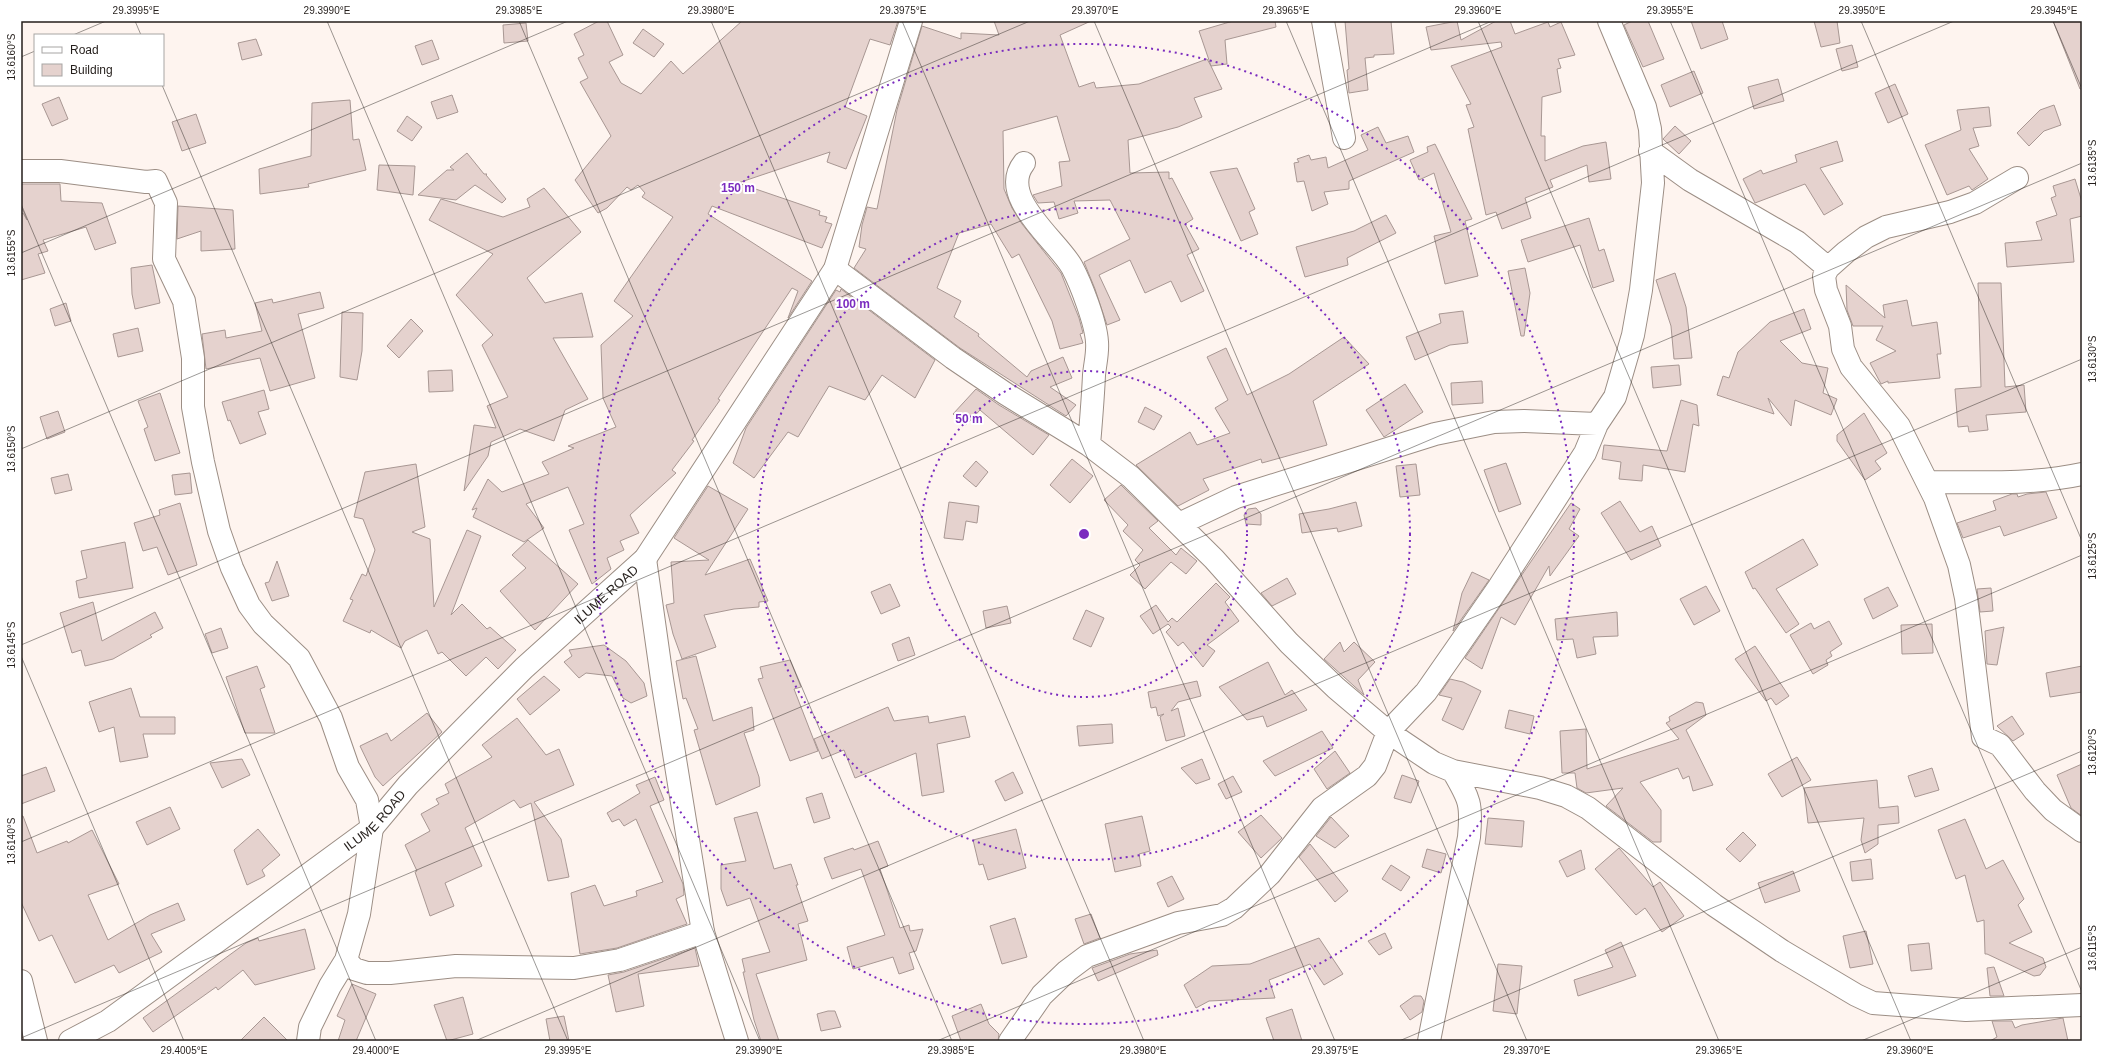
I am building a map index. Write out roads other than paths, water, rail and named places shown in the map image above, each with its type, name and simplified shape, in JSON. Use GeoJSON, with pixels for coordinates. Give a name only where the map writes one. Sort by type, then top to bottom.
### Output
{"type":"FeatureCollection","features":[{"type":"Feature","properties":{"kind":"street","name":"ILUME ROAD"},"geometry":{"type":"LineString","coordinates":[[70,1041],[108,1022],[372,828],[408,785],[524,668],[645,559],[835,269],[911,21]]}},
{"type":"Feature","properties":{"kind":"street"},"geometry":{"type":"LineString","coordinates":[[1323,21],[1344,138]]}},
{"type":"Feature","properties":{"kind":"street"},"geometry":{"type":"LineString","coordinates":[[1010,1041],[1042,995],[1067,971],[1087,956],[1178,923],[1222,915],[1234,908],[1270,874],[1322,808],[1367,776],[1375,766],[1388,732],[1426,692],[1499,587],[1585,453],[1597,424],[1615,397],[1633,335],[1641,290],[1653,183],[1650,151],[1650,128],[1645,107],[1609,21]]}},
{"type":"Feature","properties":{"kind":"street"},"geometry":{"type":"LineString","coordinates":[[1650,151],[1690,180],[1796,242],[1828,268]]}},
{"type":"Feature","properties":{"kind":"street"},"geometry":{"type":"LineString","coordinates":[[1024,163],[1018,170],[1016,182],[1023,204],[1034,222],[1058,247],[1072,268],[1088,307],[1097,341],[1089,445]]}},
{"type":"Feature","properties":{"kind":"street"},"geometry":{"type":"LineString","coordinates":[[21,171],[60,171],[146,182],[156,181],[166,203],[164,259],[184,301],[194,358],[193,407],[203,462],[220,531],[232,568],[249,605],[263,624],[299,658],[331,718],[348,767],[367,800],[372,828],[359,914],[346,960],[330,986],[310,1027],[308,1041]]}},
{"type":"Feature","properties":{"kind":"street"},"geometry":{"type":"LineString","coordinates":[[2017,178],[1975,203],[1950,212],[1886,227],[1866,237],[1828,268],[1824,276],[1826,290],[1840,326],[1843,349],[1850,367],[1900,426],[1928,482],[1959,565],[1966,598],[1983,737],[2000,745],[2040,796],[2053,810],[2082,831]]}},
{"type":"Feature","properties":{"kind":"street"},"geometry":{"type":"LineString","coordinates":[[835,269],[959,362],[1006,394],[1089,445],[1131,478],[1214,559],[1289,643],[1336,688],[1388,732],[1434,763],[1453,771],[1540,788],[1572,799],[1588,808],[1714,905],[1782,951],[1856,995],[1873,1003],[1966,1010],[2082,1005]]}},
{"type":"Feature","properties":{"kind":"street"},"geometry":{"type":"LineString","coordinates":[[1179,524],[1236,497],[1435,434],[1494,422],[1524,421],[1597,424]]}},
{"type":"Feature","properties":{"kind":"street"},"geometry":{"type":"LineString","coordinates":[[1928,482],[2028,482],[2053,480],[2082,474]]}},
{"type":"Feature","properties":{"kind":"street"},"geometry":{"type":"LineString","coordinates":[[645,559],[663,686],[703,932],[737,1041]]}},
{"type":"Feature","properties":{"kind":"street"},"geometry":{"type":"LineString","coordinates":[[1429,1041],[1469,837],[1471,815],[1468,797],[1453,771]]}},
{"type":"Feature","properties":{"kind":"street"},"geometry":{"type":"LineString","coordinates":[[346,960],[354,969],[367,973],[390,973],[456,966],[574,968],[620,960],[703,932]]}},
{"type":"Feature","properties":{"kind":"street"},"geometry":{"type":"LineString","coordinates":[[21,981],[36,1041]]}}]}
